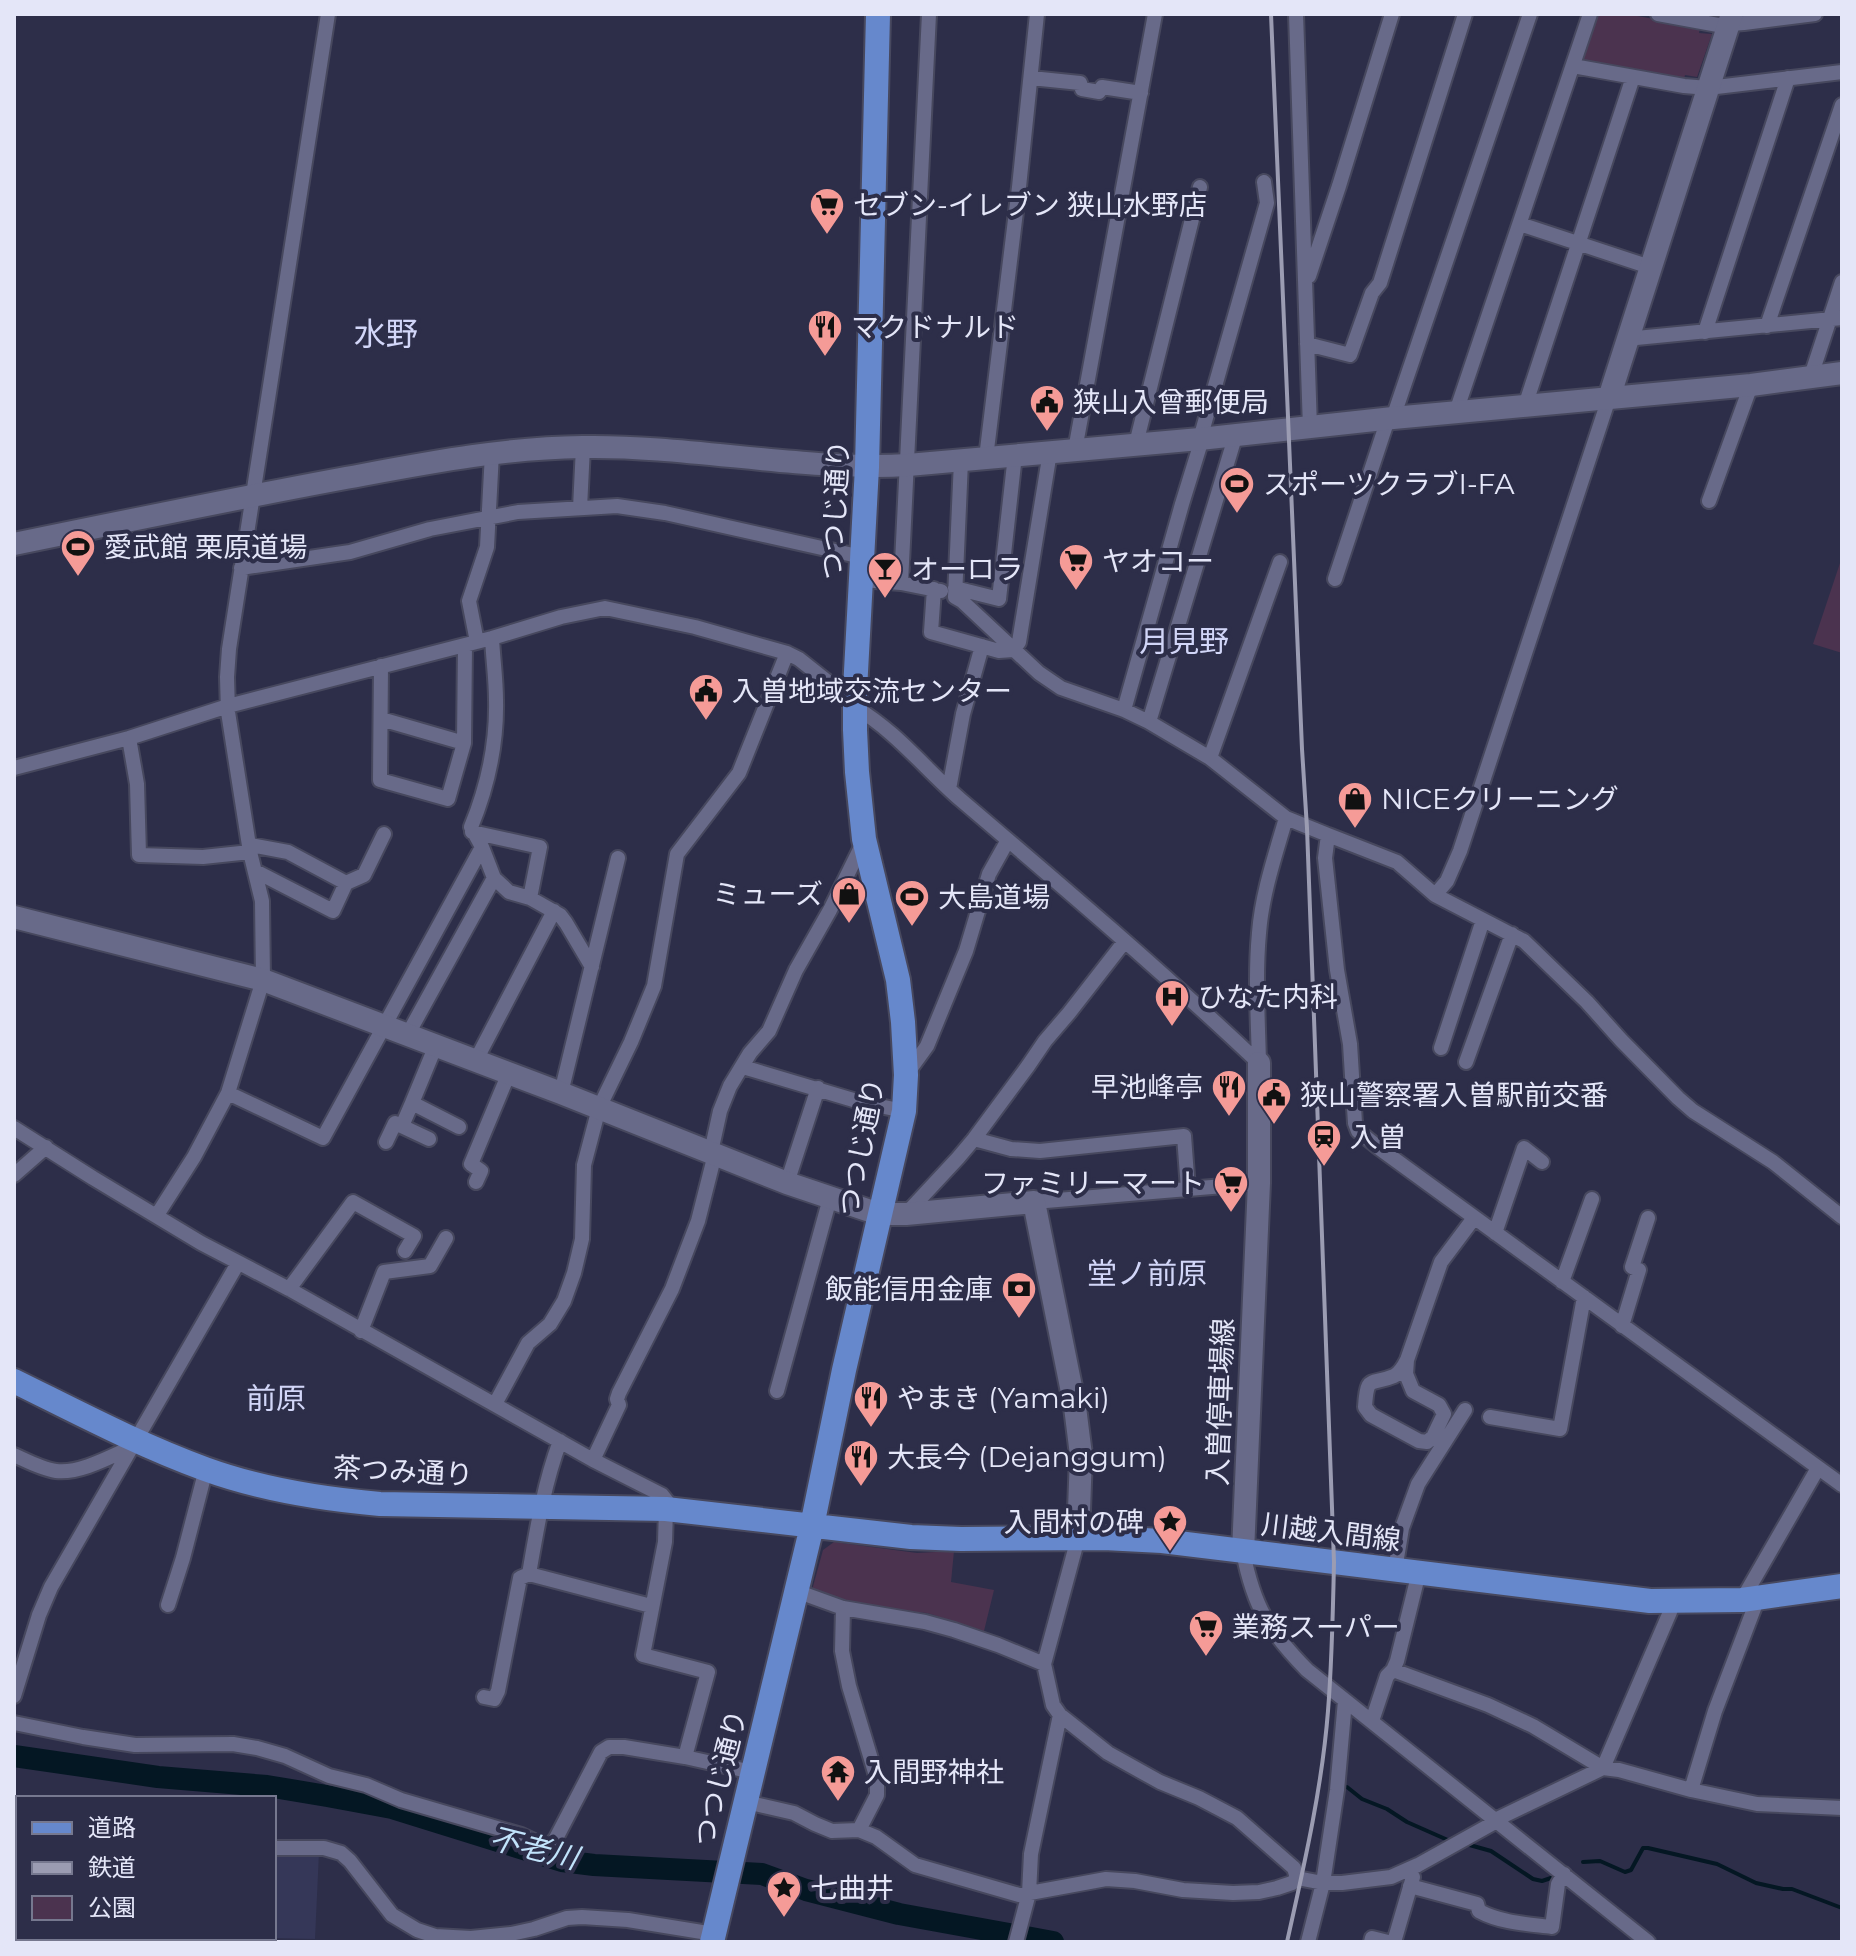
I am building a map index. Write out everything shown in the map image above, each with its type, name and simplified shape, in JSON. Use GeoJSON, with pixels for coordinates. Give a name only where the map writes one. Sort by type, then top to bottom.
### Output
{"type":"FeatureCollection","features":[{"type":"Feature","properties":{"kind":"main road","name":"つつじ通り"},"geometry":{"type":"LineString","coordinates":[[713,1938],[812,1526],[904,1111],[906,1075],[903,1022],[898,980],[864,839],[857,772],[855,699],[867,467],[878,14]]}},
{"type":"Feature","properties":{"kind":"main road","name":"茶つみ通り"},"geometry":{"type":"LineString","coordinates":[[14,1381],[133,1444],[244,1481],[334,1500],[380,1504],[669,1509],[812,1526]]}},
{"type":"Feature","properties":{"kind":"main road","name":"川越入間線"},"geometry":{"type":"LineString","coordinates":[[812,1526],[924,1538],[1162,1541],[1650,1601],[1750,1599],[1842,1586]]}},
{"type":"Feature","properties":{"kind":"street"},"geometry":{"type":"LineString","coordinates":[[157,1215],[194,1157],[228,1093],[263,980],[262,901],[250,848],[228,706],[227,677],[241,568],[328,14]]}},
{"type":"Feature","properties":{"kind":"street"},"geometry":{"type":"LineString","coordinates":[[901,583],[929,14]]}},
{"type":"Feature","properties":{"kind":"street"},"geometry":{"type":"LineString","coordinates":[[986,458],[1037,14]]}},
{"type":"Feature","properties":{"kind":"street"},"geometry":{"type":"LineString","coordinates":[[1075,450],[1155,14]]}},
{"type":"Feature","properties":{"kind":"street"},"geometry":{"type":"LineString","coordinates":[[1296,14],[1310,428]]}},
{"type":"Feature","properties":{"kind":"street"},"geometry":{"type":"LineString","coordinates":[[1306,283],[1392,14]]}},
{"type":"Feature","properties":{"kind":"street"},"geometry":{"type":"LineString","coordinates":[[1307,344],[1350,355],[1372,293],[1380,283],[1465,14]]}},
{"type":"Feature","properties":{"kind":"street"},"geometry":{"type":"LineString","coordinates":[[1335,579],[1530,14]]}},
{"type":"Feature","properties":{"kind":"street"},"geometry":{"type":"LineString","coordinates":[[1456,412],[1590,14]]}},
{"type":"Feature","properties":{"kind":"street"},"geometry":{"type":"LineString","coordinates":[[1659,14],[1718,25],[1730,19],[1811,14]]}},
{"type":"Feature","properties":{"kind":"street"},"geometry":{"type":"LineString","coordinates":[[1435,895],[1447,881],[1460,851],[1730,19]]}},
{"type":"Feature","properties":{"kind":"street"},"geometry":{"type":"LineString","coordinates":[[1573,66],[1708,88],[1842,72]]}},
{"type":"Feature","properties":{"kind":"street"},"geometry":{"type":"LineString","coordinates":[[1525,406],[1633,77]]}},
{"type":"Feature","properties":{"kind":"street"},"geometry":{"type":"LineString","coordinates":[[1031,78],[1080,83],[1082,89],[1099,92],[1102,87],[1141,93]]}},
{"type":"Feature","properties":{"kind":"street"},"geometry":{"type":"LineString","coordinates":[[1705,332],[1788,78]]}},
{"type":"Feature","properties":{"kind":"street"},"geometry":{"type":"LineString","coordinates":[[1767,326],[1842,105]]}},
{"type":"Feature","properties":{"kind":"street"},"geometry":{"type":"LineString","coordinates":[[1124,710],[1267,203],[1264,182]]}},
{"type":"Feature","properties":{"kind":"street"},"geometry":{"type":"LineString","coordinates":[[1136,444],[1200,187]]}},
{"type":"Feature","properties":{"kind":"street"},"geometry":{"type":"LineString","coordinates":[[1520,224],[1650,267]]}},
{"type":"Feature","properties":{"kind":"street"},"geometry":{"type":"LineString","coordinates":[[1811,376],[1836,319],[1842,282]]}},
{"type":"Feature","properties":{"kind":"street"},"geometry":{"type":"LineString","coordinates":[[1626,339],[1836,319]]}},
{"type":"Feature","properties":{"kind":"street"},"geometry":{"type":"LineString","coordinates":[[14,544],[253,496],[492,453],[583,447],[867,467],[908,465],[1751,385],[1842,373]]}},
{"type":"Feature","properties":{"kind":"street"},"geometry":{"type":"LineString","coordinates":[[1709,501],[1751,385]]}},
{"type":"Feature","properties":{"kind":"street"},"geometry":{"type":"LineString","coordinates":[[1149,722],[1236,434]]}},
{"type":"Feature","properties":{"kind":"street"},"geometry":{"type":"LineString","coordinates":[[580,508],[583,447]]}},
{"type":"Feature","properties":{"kind":"street"},"geometry":{"type":"LineString","coordinates":[[934,589],[931,632],[999,651],[1013,650],[1019,642],[1050,452]]}},
{"type":"Feature","properties":{"kind":"street"},"geometry":{"type":"LineString","coordinates":[[492,453],[487,547],[469,601],[496,700],[485,786],[471,827],[494,878],[509,892],[530,898],[554,911],[566,923],[592,967]]}},
{"type":"Feature","properties":{"kind":"street"},"geometry":{"type":"LineString","coordinates":[[241,568],[350,552],[430,529],[518,512],[623,506],[665,513],[901,583],[999,599],[1015,455]]}},
{"type":"Feature","properties":{"kind":"street"},"geometry":{"type":"LineString","coordinates":[[961,461],[955,593],[1039,673],[1061,688],[1149,722],[1210,758],[1286,818],[1397,862],[1435,895],[1524,941],[1587,1002],[1671,1092],[1693,1111],[1773,1162],[1842,1216]]}},
{"type":"Feature","properties":{"kind":"street"},"geometry":{"type":"LineString","coordinates":[[1210,758],[1280,562]]}},
{"type":"Feature","properties":{"kind":"street"},"geometry":{"type":"LineString","coordinates":[[15,769],[129,738],[228,706],[478,642],[561,617],[605,608],[695,627],[787,653],[855,699],[949,789],[1125,941],[1259,1063]]}},
{"type":"Feature","properties":{"kind":"street"},"geometry":{"type":"LineString","coordinates":[[381,666],[380,780],[448,799],[464,743],[478,642]]}},
{"type":"Feature","properties":{"kind":"street"},"geometry":{"type":"LineString","coordinates":[[949,789],[963,714],[982,646]]}},
{"type":"Feature","properties":{"kind":"street"},"geometry":{"type":"LineString","coordinates":[[495,1404],[528,1343],[550,1324],[564,1301],[574,1273],[582,1239],[584,1165],[599,1108],[654,986],[677,854],[739,773],[787,653]]}},
{"type":"Feature","properties":{"kind":"street"},"geometry":{"type":"LineString","coordinates":[[381,719],[464,743]]}},
{"type":"Feature","properties":{"kind":"street"},"geometry":{"type":"LineString","coordinates":[[129,738],[137,784],[139,855],[203,857],[250,848],[288,852],[346,883]]}},
{"type":"Feature","properties":{"kind":"street"},"geometry":{"type":"LineString","coordinates":[[1259,1063],[1259,930],[1265,894],[1286,818]]}},
{"type":"Feature","properties":{"kind":"street"},"geometry":{"type":"LineString","coordinates":[[472,832],[540,847],[530,898]]}},
{"type":"Feature","properties":{"kind":"street"},"geometry":{"type":"LineString","coordinates":[[255,871],[333,911],[346,883],[364,875],[384,834]]}},
{"type":"Feature","properties":{"kind":"street"},"geometry":{"type":"LineString","coordinates":[[1328,835],[1325,858],[1337,970],[1350,1044],[1358,1131],[1842,1485]]}},
{"type":"Feature","properties":{"kind":"street"},"geometry":{"type":"LineString","coordinates":[[593,1460],[619,1405],[619,1393],[672,1289],[698,1221],[730,1086],[750,1053],[769,1031],[796,970],[830,910],[864,839]]}},
{"type":"Feature","properties":{"kind":"street"},"geometry":{"type":"LineString","coordinates":[[906,1075],[927,1046],[966,951],[989,874],[1008,840]]}},
{"type":"Feature","properties":{"kind":"street"},"geometry":{"type":"LineString","coordinates":[[228,1093],[323,1138],[482,847]]}},
{"type":"Feature","properties":{"kind":"street"},"geometry":{"type":"LineString","coordinates":[[561,1093],[618,858]]}},
{"type":"Feature","properties":{"kind":"street"},"geometry":{"type":"LineString","coordinates":[[408,1034],[494,878]]}},
{"type":"Feature","properties":{"kind":"street"},"geometry":{"type":"LineString","coordinates":[[476,1060],[554,911]]}},
{"type":"Feature","properties":{"kind":"street"},"geometry":{"type":"LineString","coordinates":[[14,917],[263,980],[787,1183],[879,1214],[1259,1183]]}},
{"type":"Feature","properties":{"kind":"street"},"geometry":{"type":"LineString","coordinates":[[1441,1048],[1483,920]]}},
{"type":"Feature","properties":{"kind":"street"},"geometry":{"type":"LineString","coordinates":[[1466,1062],[1512,934]]}},
{"type":"Feature","properties":{"kind":"street"},"geometry":{"type":"LineString","coordinates":[[906,1214],[974,1139],[1045,1041],[1125,941]]}},
{"type":"Feature","properties":{"kind":"street"},"geometry":{"type":"LineString","coordinates":[[402,1126],[436,1045]]}},
{"type":"Feature","properties":{"kind":"street","name":"入曽停車場線"},"geometry":{"type":"LineString","coordinates":[[1243,1552],[1259,1183],[1259,1063]]}},
{"type":"Feature","properties":{"kind":"street"},"geometry":{"type":"LineString","coordinates":[[743,1067],[860,1102],[904,1111]]}},
{"type":"Feature","properties":{"kind":"street"},"geometry":{"type":"LineString","coordinates":[[476,1182],[481,1171],[471,1164],[509,1073]]}},
{"type":"Feature","properties":{"kind":"street"},"geometry":{"type":"LineString","coordinates":[[787,1183],[818,1088]]}},
{"type":"Feature","properties":{"kind":"street"},"geometry":{"type":"LineString","coordinates":[[412,1103],[459,1127]]}},
{"type":"Feature","properties":{"kind":"street"},"geometry":{"type":"LineString","coordinates":[[386,1142],[395,1123],[429,1139]]}},
{"type":"Feature","properties":{"kind":"street"},"geometry":{"type":"LineString","coordinates":[[14,1128],[201,1243],[662,1495],[669,1509],[643,1655],[708,1672],[685,1757]]}},
{"type":"Feature","properties":{"kind":"street"},"geometry":{"type":"LineString","coordinates":[[974,1139],[1011,1149],[1040,1151],[1184,1136],[1188,1189]]}},
{"type":"Feature","properties":{"kind":"street"},"geometry":{"type":"LineString","coordinates":[[14,1175],[46,1147]]}},
{"type":"Feature","properties":{"kind":"street"},"geometry":{"type":"LineString","coordinates":[[1495,1233],[1524,1148],[1542,1162]]}},
{"type":"Feature","properties":{"kind":"street"},"geometry":{"type":"LineString","coordinates":[[777,1391],[830,1198]]}},
{"type":"Feature","properties":{"kind":"street"},"geometry":{"type":"LineString","coordinates":[[1562,1282],[1592,1199]]}},
{"type":"Feature","properties":{"kind":"street"},"geometry":{"type":"LineString","coordinates":[[289,1289],[353,1202],[414,1236],[405,1251]]}},
{"type":"Feature","properties":{"kind":"street"},"geometry":{"type":"LineString","coordinates":[[1034,1202],[1077,1419],[1081,1455],[1078,1538],[1044,1664],[1053,1705],[1060,1715],[1118,1759],[1237,1818],[1294,1868],[1297,1878]]}},
{"type":"Feature","properties":{"kind":"street"},"geometry":{"type":"LineString","coordinates":[[1382,1379],[1439,1405],[1444,1414],[1433,1437],[1427,1442],[1419,1441],[1371,1415],[1365,1407],[1367,1388],[1374,1381],[1401,1371],[1441,1262],[1474,1218]]}},
{"type":"Feature","properties":{"kind":"street"},"geometry":{"type":"LineString","coordinates":[[1622,1326],[1639,1270],[1632,1267],[1648,1218]]}},
{"type":"Feature","properties":{"kind":"street"},"geometry":{"type":"LineString","coordinates":[[361,1331],[384,1272],[430,1266],[446,1238]]}},
{"type":"Feature","properties":{"kind":"street"},"geometry":{"type":"LineString","coordinates":[[14,1696],[51,1587],[238,1263]]}},
{"type":"Feature","properties":{"kind":"street"},"geometry":{"type":"LineString","coordinates":[[1490,1417],[1560,1429],[1584,1297]]}},
{"type":"Feature","properties":{"kind":"street"},"geometry":{"type":"LineString","coordinates":[[1407,1360],[1406,1374],[1413,1391]]}},
{"type":"Feature","properties":{"kind":"street"},"geometry":{"type":"LineString","coordinates":[[1372,1721],[1387,1676],[1393,1670],[1407,1571],[1402,1528],[1418,1484],[1465,1410]]}},
{"type":"Feature","properties":{"kind":"street"},"geometry":{"type":"LineString","coordinates":[[529,1574],[540,1507],[560,1441]]}},
{"type":"Feature","properties":{"kind":"street"},"geometry":{"type":"LineString","coordinates":[[14,1455],[51,1470],[69,1471],[101,1461],[133,1444]]}},
{"type":"Feature","properties":{"kind":"street"},"geometry":{"type":"LineString","coordinates":[[1691,1790],[1750,1599],[1818,1468]]}},
{"type":"Feature","properties":{"kind":"street"},"geometry":{"type":"LineString","coordinates":[[168,1605],[206,1469]]}},
{"type":"Feature","properties":{"kind":"street"},"geometry":{"type":"LineString","coordinates":[[1243,1552],[1258,1605],[1274,1634],[1307,1670],[1648,1942]]}},
{"type":"Feature","properties":{"kind":"street"},"geometry":{"type":"LineString","coordinates":[[484,1697],[494,1699],[498,1691],[520,1578],[529,1574],[651,1606]]}},
{"type":"Feature","properties":{"kind":"street"},"geometry":{"type":"LineString","coordinates":[[796,1591],[843,1608],[954,1630],[1044,1664]]}},
{"type":"Feature","properties":{"kind":"street"},"geometry":{"type":"LineString","coordinates":[[1297,1878],[1342,1883],[1391,1877],[1496,1820],[1603,1768],[1673,1602]]}},
{"type":"Feature","properties":{"kind":"street"},"geometry":{"type":"LineString","coordinates":[[843,1608],[842,1651],[849,1686],[877,1779],[877,1795],[859,1830]]}},
{"type":"Feature","properties":{"kind":"street"},"geometry":{"type":"LineString","coordinates":[[1393,1670],[1488,1705],[1533,1726],[1603,1768],[1757,1804],[1842,1808]]}},
{"type":"Feature","properties":{"kind":"street"},"geometry":{"type":"LineString","coordinates":[[1308,1942],[1323,1883],[1337,1790],[1345,1701]]}},
{"type":"Feature","properties":{"kind":"street"},"geometry":{"type":"LineString","coordinates":[[1016,1942],[1029,1893],[1031,1854],[1060,1715]]}},
{"type":"Feature","properties":{"kind":"street"},"geometry":{"type":"LineString","coordinates":[[14,1723],[135,1745],[233,1744],[257,1748],[401,1800],[521,1835],[538,1843],[553,1844],[601,1752],[609,1747],[685,1757],[752,1772]]}},
{"type":"Feature","properties":{"kind":"street"},"geometry":{"type":"LineString","coordinates":[[746,1802],[794,1813],[832,1831],[859,1830],[876,1837],[915,1865],[1019,1895],[1106,1879],[1219,1894],[1259,1892],[1292,1883],[1297,1878]]}},
{"type":"Feature","properties":{"kind":"street"},"geometry":{"type":"LineString","coordinates":[[276,1848],[324,1848],[341,1853],[392,1915],[423,1938],[443,1940],[511,1934],[567,1918],[582,1917],[628,1920],[713,1938]]}},
{"type":"Feature","properties":{"kind":"street"},"geometry":{"type":"LineString","coordinates":[[1394,1942],[1418,1865]]}},
{"type":"Feature","properties":{"kind":"street"},"geometry":{"type":"LineString","coordinates":[[1410,1886],[1477,1904],[1484,1914],[1512,1922],[1552,1927],[1558,1884],[1564,1874]]}},
{"type":"Feature","properties":{"kind":"street"},"geometry":{"type":"LineString","coordinates":[[1371,1942],[1372,1938],[1388,1942]]}},
{"type":"Feature","properties":{"kind":"shaded area"},"geometry":{"type":"Polygon","coordinates":[[[276,1852],[319,1852],[315,1939],[276,1938],[276,1852]]]}},
{"type":"Feature","properties":{"kind":"green space"},"geometry":{"type":"Polygon","coordinates":[[[1596,14],[1626,14],[1700,27],[1699,33],[1712,34],[1697,77],[1685,75],[1684,80],[1582,61],[1596,14]]]}},
{"type":"Feature","properties":{"kind":"green space"},"geometry":{"type":"Polygon","coordinates":[[[1842,557],[1842,653],[1813,644],[1842,557]]]}},
{"type":"Feature","properties":{"kind":"green space"},"geometry":{"type":"Polygon","coordinates":[[[834,1542],[917,1553],[954,1551],[951,1582],[994,1590],[984,1631],[927,1613],[890,1610],[812,1590],[823,1550],[834,1542]]]}},
{"type":"Feature","properties":{"kind":"waterway","name":"不老川"},"geometry":{"type":"LineString","coordinates":[[14,1756],[158,1777],[267,1786],[327,1796],[392,1808],[562,1861],[762,1874],[806,1890],[899,1914],[1053,1942]]}},
{"type":"Feature","properties":{"kind":"waterway"},"geometry":{"type":"LineString","coordinates":[[1347,1787],[1362,1799],[1450,1841]]}},
{"type":"Feature","properties":{"kind":"waterway"},"geometry":{"type":"LineString","coordinates":[[1466,1844],[1491,1851],[1533,1879],[1542,1881],[1554,1877]]}},
{"type":"Feature","properties":{"kind":"waterway"},"geometry":{"type":"LineString","coordinates":[[1583,1862],[1600,1861],[1625,1872],[1631,1870],[1643,1848],[1648,1848],[1717,1864],[1756,1883],[1792,1889],[1842,1908]]}},
{"type":"Feature","properties":{"kind":"railway"},"geometry":{"type":"LineString","coordinates":[[1271,14],[1307,828],[1334,1562],[1325,1740],[1312,1827],[1287,1942]]}},
{"type":"Feature","properties":{"kind":"place","name":"セブン-イレブン 狭山水野店"},"geometry":{"type":"Point","coordinates":[827,236]}},
{"type":"Feature","properties":{"kind":"place","name":"マクドナルド"},"geometry":{"type":"Point","coordinates":[825,358]}},
{"type":"Feature","properties":{"kind":"place","name":"狭山入曾郵便局"},"geometry":{"type":"Point","coordinates":[1047,433]}},
{"type":"Feature","properties":{"kind":"place","name":"スポーツクラブI-FA"},"geometry":{"type":"Point","coordinates":[1237,515]}},
{"type":"Feature","properties":{"kind":"place","name":"愛武館 栗原道場"},"geometry":{"type":"Point","coordinates":[78,578]}},
{"type":"Feature","properties":{"kind":"place","name":"ヤオコー"},"geometry":{"type":"Point","coordinates":[1076,592]}},
{"type":"Feature","properties":{"kind":"place","name":"オーロラ"},"geometry":{"type":"Point","coordinates":[885,600]}},
{"type":"Feature","properties":{"kind":"place","name":"入曽地域交流センター"},"geometry":{"type":"Point","coordinates":[706,722]}},
{"type":"Feature","properties":{"kind":"place","name":"NICEクリーニング"},"geometry":{"type":"Point","coordinates":[1355,830]}},
{"type":"Feature","properties":{"kind":"place","name":"ミューズ"},"geometry":{"type":"Point","coordinates":[849,925]}},
{"type":"Feature","properties":{"kind":"place","name":"大島道場"},"geometry":{"type":"Point","coordinates":[912,928]}},
{"type":"Feature","properties":{"kind":"place","name":"ひなた内科"},"geometry":{"type":"Point","coordinates":[1172,1028]}},
{"type":"Feature","properties":{"kind":"place","name":"早池峰亭"},"geometry":{"type":"Point","coordinates":[1229,1118]}},
{"type":"Feature","properties":{"kind":"place","name":"狭山警察署入曽駅前交番"},"geometry":{"type":"Point","coordinates":[1274,1126]}},
{"type":"Feature","properties":{"kind":"place","name":"入曽"},"geometry":{"type":"Point","coordinates":[1324,1168]}},
{"type":"Feature","properties":{"kind":"place","name":"ファミリーマート"},"geometry":{"type":"Point","coordinates":[1231,1214]}},
{"type":"Feature","properties":{"kind":"place","name":"飯能信用金庫"},"geometry":{"type":"Point","coordinates":[1019,1320]}},
{"type":"Feature","properties":{"kind":"place","name":"やまき (Yamaki)"},"geometry":{"type":"Point","coordinates":[871,1429]}},
{"type":"Feature","properties":{"kind":"place","name":"大長今 (Dejanggum)"},"geometry":{"type":"Point","coordinates":[861,1488]}},
{"type":"Feature","properties":{"kind":"place","name":"入間村の碑"},"geometry":{"type":"Point","coordinates":[1170,1553]}},
{"type":"Feature","properties":{"kind":"place","name":"業務スーパー"},"geometry":{"type":"Point","coordinates":[1206,1658]}},
{"type":"Feature","properties":{"kind":"place","name":"入間野神社"},"geometry":{"type":"Point","coordinates":[838,1803]}},
{"type":"Feature","properties":{"kind":"place","name":"七曲井"},"geometry":{"type":"Point","coordinates":[784,1919]}},
{"type":"Feature","properties":{"kind":"district","name":"水野"},"geometry":{"type":"Point","coordinates":[386,333]}},
{"type":"Feature","properties":{"kind":"district","name":"月見野"},"geometry":{"type":"Point","coordinates":[1184,641]}},
{"type":"Feature","properties":{"kind":"district","name":"堂ノ前原"},"geometry":{"type":"Point","coordinates":[1147,1273]}},
{"type":"Feature","properties":{"kind":"district","name":"前原"},"geometry":{"type":"Point","coordinates":[276,1398]}}]}
